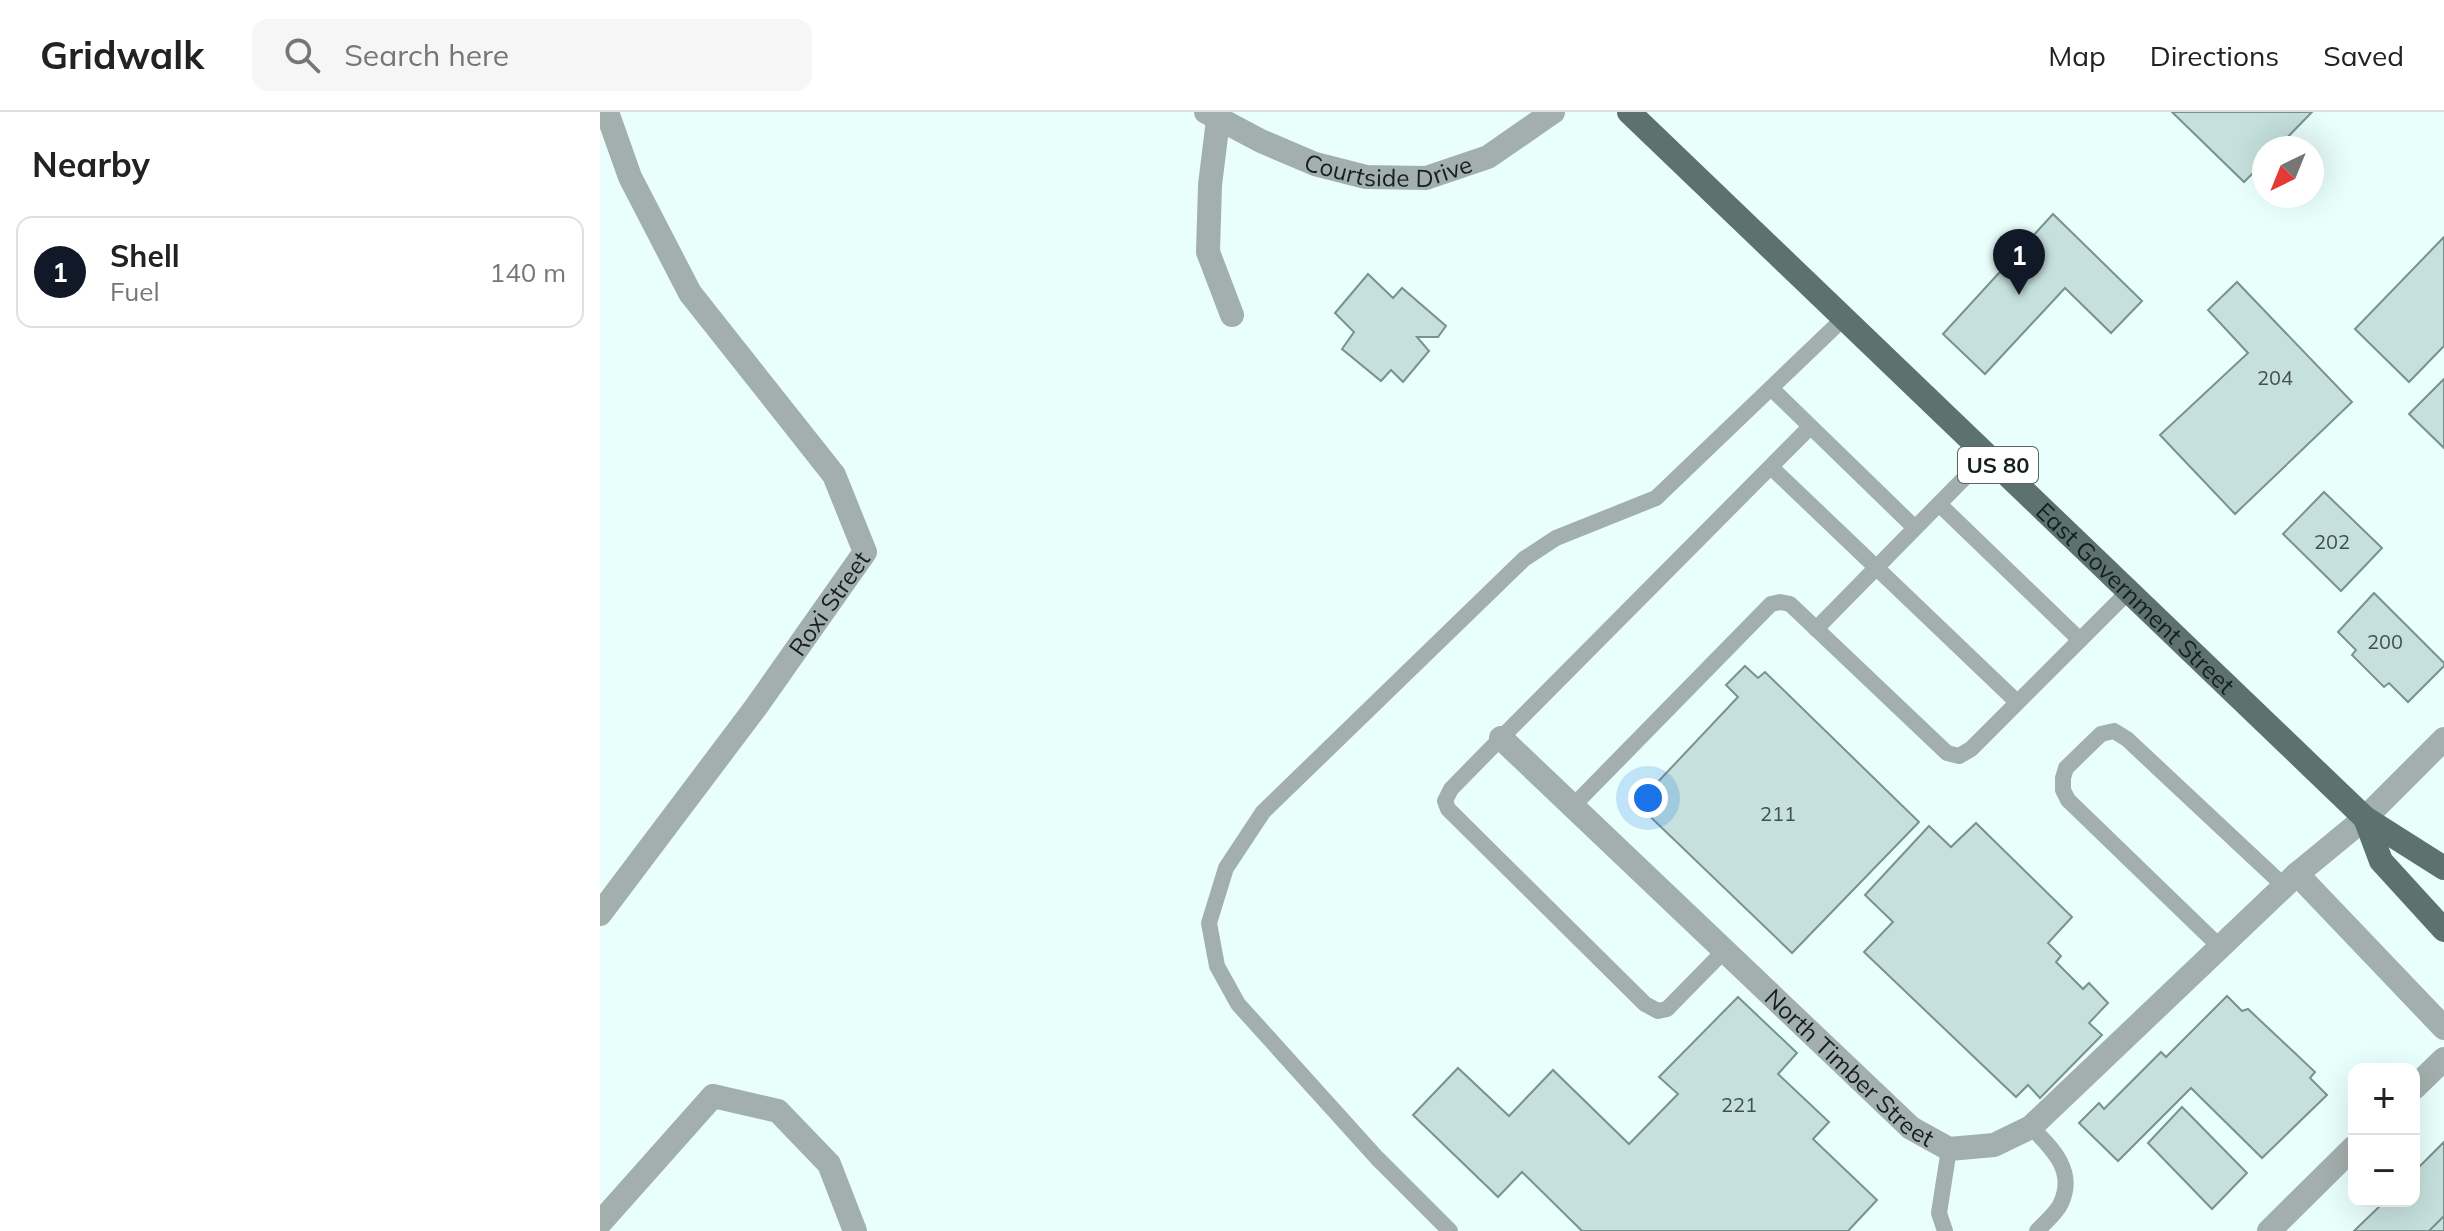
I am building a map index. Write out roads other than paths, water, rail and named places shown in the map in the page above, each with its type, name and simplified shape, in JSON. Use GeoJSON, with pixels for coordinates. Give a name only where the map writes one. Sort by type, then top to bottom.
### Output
{"type":"FeatureCollection","features":[{"type":"Feature","properties":{"kind":"main road","name":"East Government Street"},"geometry":{"type":"LineString","coordinates":[[1629,112],[2365,818]]}},
{"type":"Feature","properties":{"kind":"main road","name":"US 80"},"geometry":{"type":"LineString","coordinates":[[2365,818],[2444,868]]}},
{"type":"Feature","properties":{"kind":"main road","name":"US 80"},"geometry":{"type":"LineString","coordinates":[[2365,818],[2381,861],[2444,930]]}},
{"type":"Feature","properties":{"kind":"street","name":"Roxi Street"},"geometry":{"type":"LineString","coordinates":[[600,914],[756,707],[865,552],[834,475],[690,293],[630,177],[607,112]]}},
{"type":"Feature","properties":{"kind":"street","name":"Courtside Drive"},"geometry":{"type":"LineString","coordinates":[[1215,114],[1261,141],[1315,164],[1366,177],[1426,178],[1488,157],[1553,112]]}},
{"type":"Feature","properties":{"kind":"street"},"geometry":{"type":"LineString","coordinates":[[1215,114],[1208,252],[1232,315]]}},
{"type":"Feature","properties":{"kind":"street","name":"North Timber Street"},"geometry":{"type":"LineString","coordinates":[[1501,738],[1911,1128],[1949,1149],[1994,1145],[2031,1127],[2290,880],[2365,818],[2443,741]]}},
{"type":"Feature","properties":{"kind":"street"},"geometry":{"type":"LineString","coordinates":[[2290,880],[2444,1028]]}},
{"type":"Feature","properties":{"kind":"street"},"geometry":{"type":"LineString","coordinates":[[2420,1082],[2444,1059]]}},
{"type":"Feature","properties":{"kind":"street"},"geometry":{"type":"LineString","coordinates":[[600,1223],[713,1096],[778,1111],[829,1164],[855,1231]]}},
{"type":"Feature","properties":{"kind":"street"},"geometry":{"type":"LineString","coordinates":[[2269,1231],[2348,1153]]}},
{"type":"Feature","properties":{"kind":"lane"},"geometry":{"type":"LineString","coordinates":[[1450,1231],[1377,1158],[1238,1004],[1217,966],[1209,923],[1226,868],[1263,812],[1524,559],[1556,538],[1656,498],[1844,318]]}},
{"type":"Feature","properties":{"kind":"lane"},"geometry":{"type":"LineString","coordinates":[[1772,389],[1915,528]]}},
{"type":"Feature","properties":{"kind":"lane"},"geometry":{"type":"LineString","coordinates":[[1723,952],[1667,1009],[1658,1011],[1645,1004],[1448,809],[1445,801],[1451,789],[1810,427]]}},
{"type":"Feature","properties":{"kind":"lane"},"geometry":{"type":"LineString","coordinates":[[1816,629],[1987,455]]}},
{"type":"Feature","properties":{"kind":"lane"},"geometry":{"type":"LineString","coordinates":[[1772,468],[2017,702]]}},
{"type":"Feature","properties":{"kind":"lane"},"geometry":{"type":"LineString","coordinates":[[1939,504],[2080,640]]}},
{"type":"Feature","properties":{"kind":"lane"},"geometry":{"type":"LineString","coordinates":[[1572,807],[1771,604],[1790,604],[1947,753],[1959,756],[1971,749],[2129,591]]}},
{"type":"Feature","properties":{"kind":"lane"},"geometry":{"type":"LineString","coordinates":[[2220,947],[2068,800],[2063,790],[2066,768],[2101,734],[2114,731],[2127,739],[2290,880]]}},
{"type":"Feature","properties":{"kind":"lane"},"geometry":{"type":"LineString","coordinates":[[2031,1127],[2060,1157],[2066,1185],[2061,1205],[2037,1231]]}},
{"type":"Feature","properties":{"kind":"lane"},"geometry":{"type":"LineString","coordinates":[[1945,1231],[1939,1213],[1949,1149]]}},
{"type":"Feature","properties":{"kind":"place","name":"Shell"},"geometry":{"type":"Point","coordinates":[2019,295]}}]}
